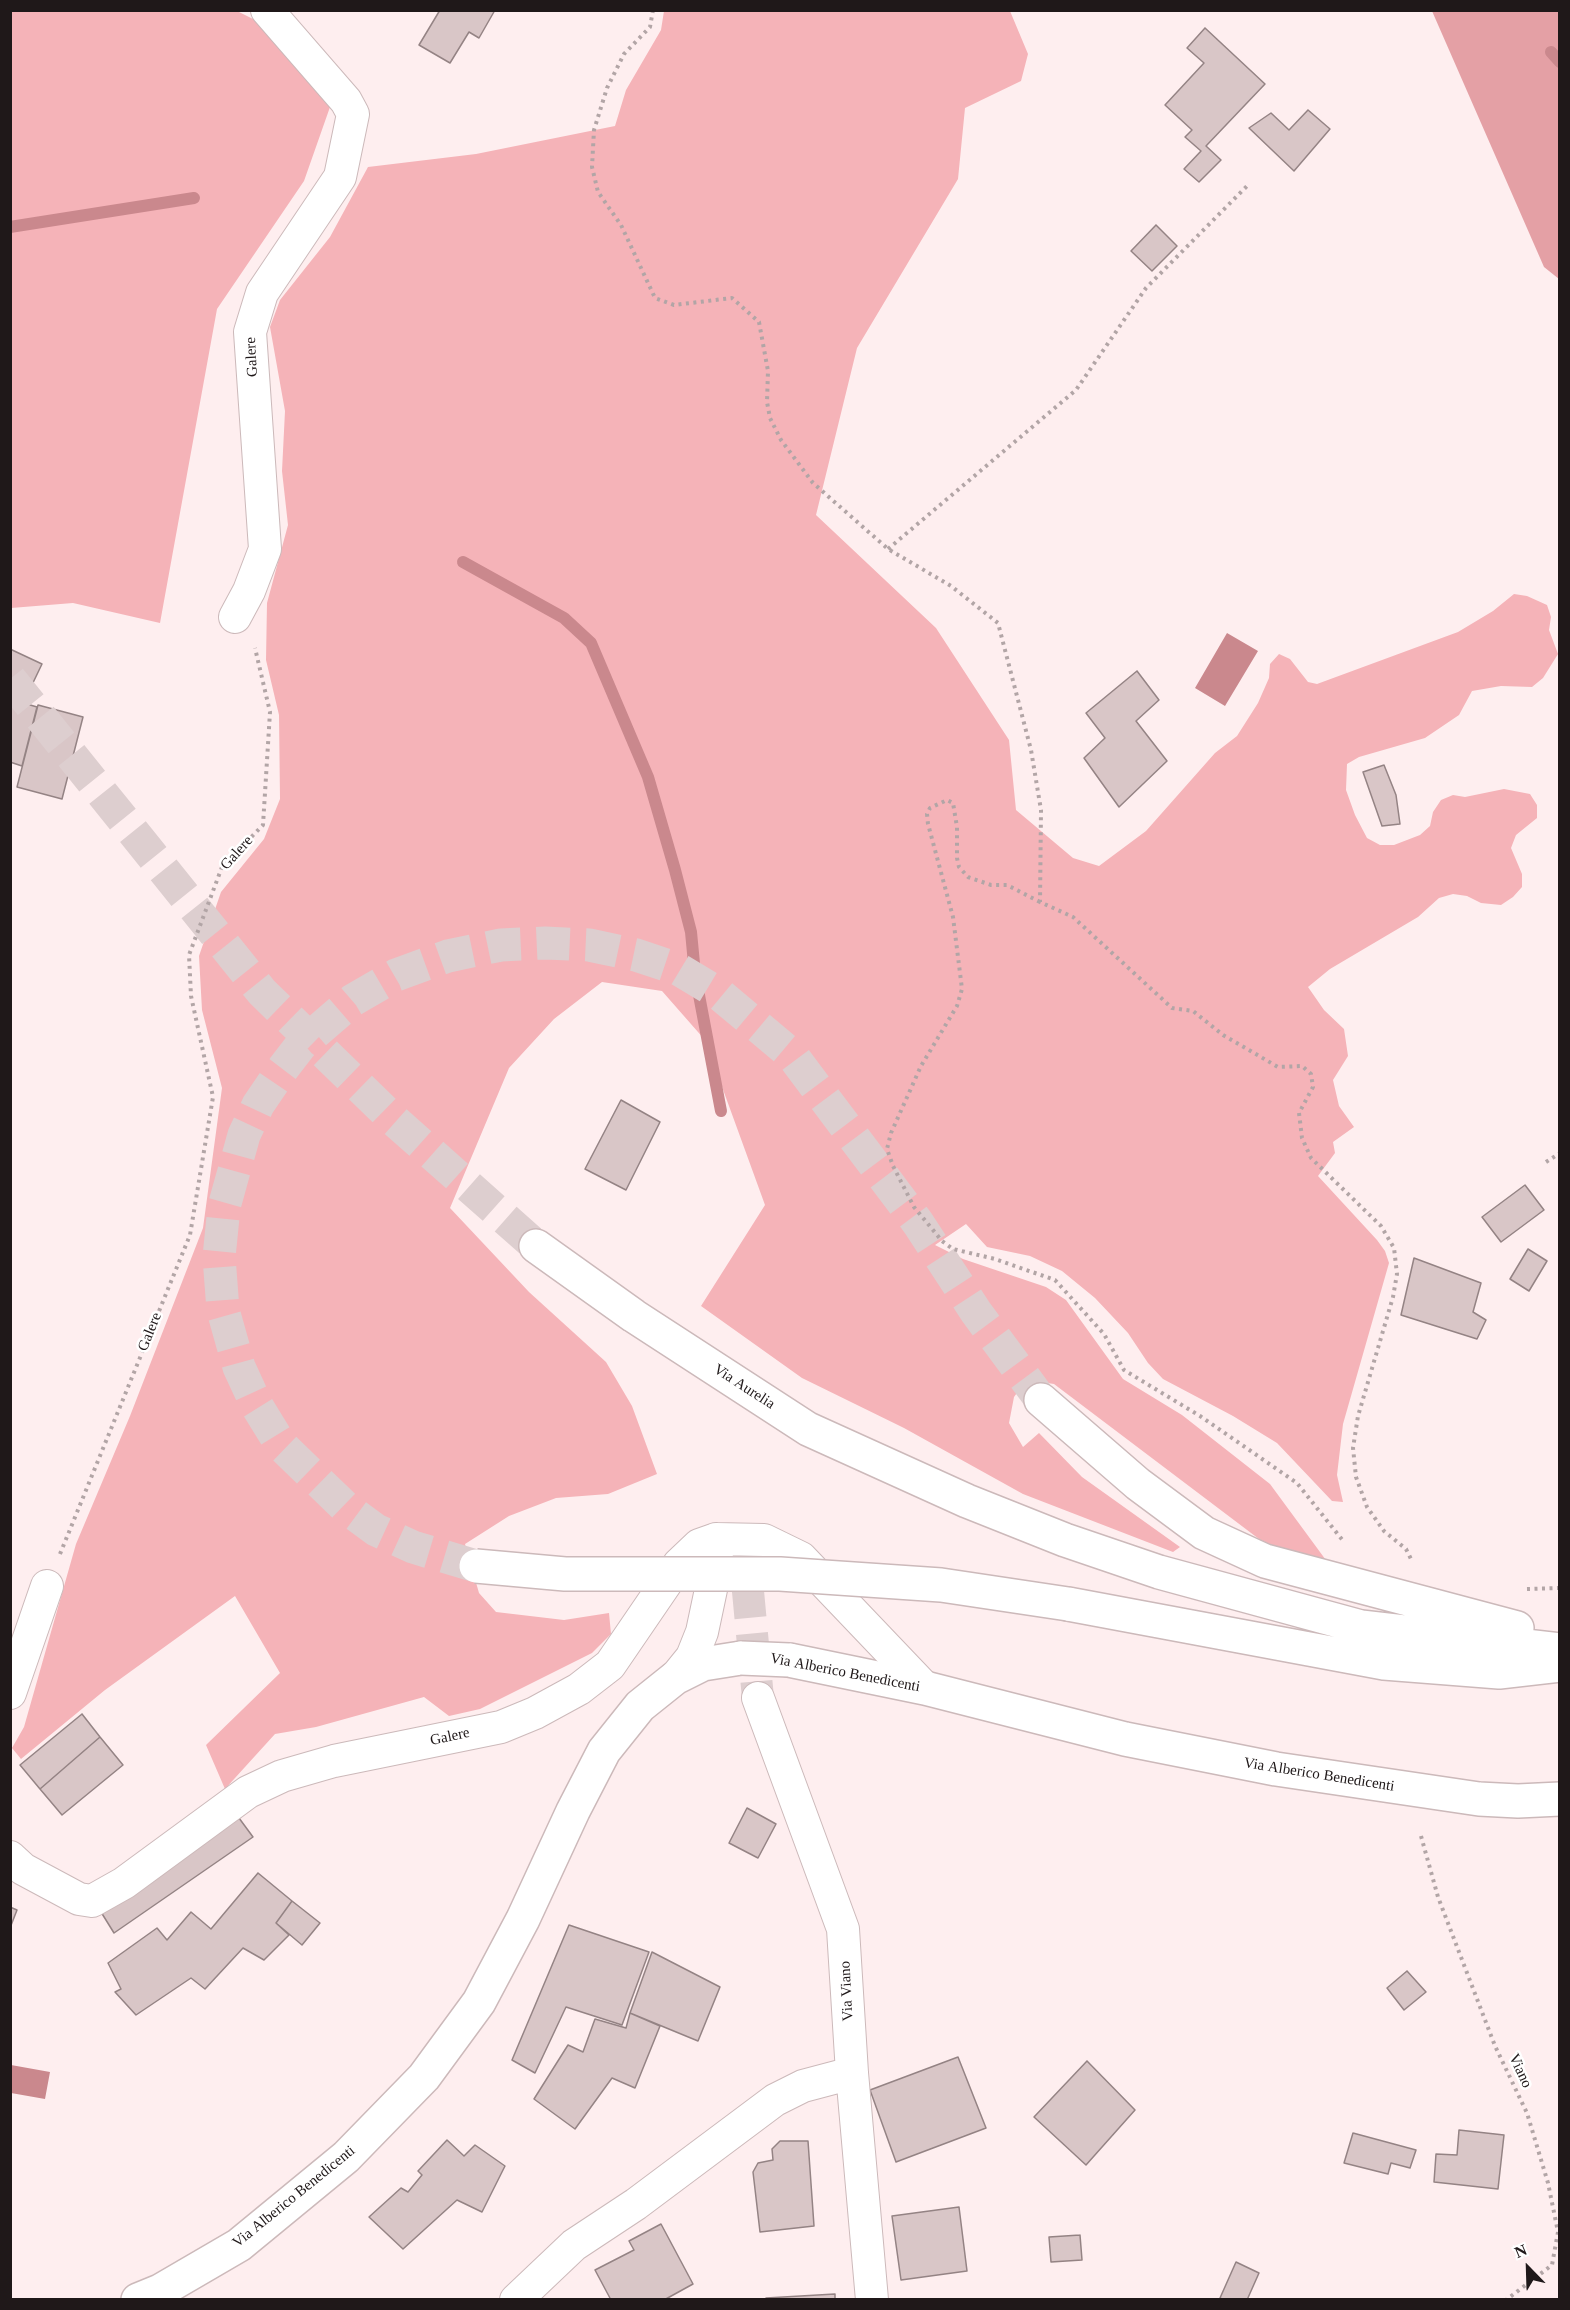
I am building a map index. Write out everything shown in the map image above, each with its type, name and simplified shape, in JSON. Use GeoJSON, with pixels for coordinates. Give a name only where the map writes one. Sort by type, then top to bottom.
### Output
{"type":"FeatureCollection","features":[{"type":"Feature","properties":{"kind":"main road","name":"Via Aurelia"},"geometry":{"type":"LineString","coordinates":[[536,1246],[634,1316],[808,1429],[967,1501],[1065,1540],[1159,1572],[1361,1627],[1560,1650]]}},
{"type":"Feature","properties":{"kind":"main road"},"geometry":{"type":"LineString","coordinates":[[1041,1400],[1138,1484],[1204,1533],[1265,1561],[1560,1640]]}},
{"type":"Feature","properties":{"kind":"main road"},"geometry":{"type":"LineString","coordinates":[[476,1566],[565,1574],[780,1574],[941,1585],[1068,1604],[1384,1663],[1499,1672],[1560,1665]]}},
{"type":"Feature","properties":{"kind":"main road","name":"Via Alberico Benedicenti"},"geometry":{"type":"LineString","coordinates":[[138,2300],[160,2291],[239,2245],[346,2157],[424,2077],[479,2002],[523,1919],[573,1811],[604,1751],[640,1706],[675,1678],[703,1664],[741,1658],[789,1660],[925,1688],[1125,1739],[1276,1769],[1479,1799],[1518,1801],[1560,1799]]}},
{"type":"Feature","properties":{"kind":"street","name":"Galere"},"geometry":{"type":"LineString","coordinates":[[235,617],[249,591],[265,549],[250,332],[262,293],[340,177],[353,114],[346,101],[267,10]]}},
{"type":"Feature","properties":{"kind":"street","name":"Galere"},"geometry":{"type":"LineString","coordinates":[[10,1857],[23,1869],[79,1899],[92,1901],[124,1883],[248,1792],[282,1776],[334,1761],[501,1727],[536,1713],[579,1689],[610,1665],[679,1564],[699,1545],[716,1539]]}},
{"type":"Feature","properties":{"kind":"street"},"geometry":{"type":"LineString","coordinates":[[675,1678],[692,1657],[702,1632],[717,1561],[716,1539],[764,1540],[801,1558],[925,1688]]}},
{"type":"Feature","properties":{"kind":"street"},"geometry":{"type":"LineString","coordinates":[[10,1693],[47,1586]]}},
{"type":"Feature","properties":{"kind":"street","name":"Via Viano"},"geometry":{"type":"LineString","coordinates":[[758,1698],[843,1929],[852,2073],[872,2300]]}},
{"type":"Feature","properties":{"kind":"street"},"geometry":{"type":"LineString","coordinates":[[516,2300],[574,2245],[636,2204],[775,2100],[803,2086],[852,2073]]}},
{"type":"Feature","properties":{"kind":"path"},"geometry":{"type":"LineString","coordinates":[[653,10],[650,27],[624,54],[607,88],[594,130],[592,167],[598,192],[621,225],[655,298],[674,305],[732,298],[759,322],[768,371],[768,410],[781,440],[813,483],[888,549],[951,586],[998,623],[1031,750],[1041,810],[1040,902]]}},
{"type":"Feature","properties":{"kind":"path"},"geometry":{"type":"LineString","coordinates":[[888,549],[1076,390],[1146,288],[1247,186]]}},
{"type":"Feature","properties":{"kind":"path","name":"Galere"},"geometry":{"type":"LineString","coordinates":[[47,1586],[190,1235],[213,1097],[191,996],[189,956],[222,867],[263,825],[270,712],[253,638],[235,617]]}},
{"type":"Feature","properties":{"kind":"path"},"geometry":{"type":"LineString","coordinates":[[1346,1545],[1335,1528],[1297,1483],[1200,1416],[1124,1370],[1104,1334],[1055,1280],[995,1259],[953,1249],[942,1241],[914,1207],[887,1149],[891,1133],[921,1066],[957,1006],[962,989],[952,917],[928,824],[927,814],[930,808],[947,800],[953,803],[957,827],[957,858],[959,867],[968,877],[991,885],[1007,885],[1072,917],[1172,1008],[1193,1011],[1222,1035],[1278,1067],[1302,1066],[1311,1074],[1313,1087],[1299,1113],[1302,1138],[1311,1158],[1382,1226],[1394,1248],[1397,1274],[1393,1297],[1358,1416],[1353,1448],[1356,1477],[1367,1508],[1384,1531],[1406,1550],[1415,1566]]}},
{"type":"Feature","properties":{"kind":"path"},"geometry":{"type":"LineString","coordinates":[[1546,1162],[1560,1153]]}},
{"type":"Feature","properties":{"kind":"path"},"geometry":{"type":"LineString","coordinates":[[1520,1590],[1560,1588]]}},
{"type":"Feature","properties":{"kind":"path","name":"Viano"},"geometry":{"type":"LineString","coordinates":[[1421,1836],[1438,1897],[1495,2046],[1527,2113],[1548,2182],[1558,2232],[1552,2265],[1506,2300]]}},
{"type":"Feature","properties":{"kind":"shaded area"},"geometry":{"type":"Polygon","coordinates":[[[11,11],[237,11],[285,35],[323,85],[330,107],[304,181],[217,309],[160,623],[73,603],[11,608],[11,11]]]}},
{"type":"Feature","properties":{"kind":"shaded area"},"geometry":{"type":"Polygon","coordinates":[[[664,11],[1010,11],[1028,54],[1021,81],[965,108],[958,179],[857,348],[816,515],[936,628],[1009,740],[1016,810],[1073,858],[1099,866],[1146,831],[1215,753],[1237,736],[1258,703],[1269,678],[1270,664],[1279,654],[1290,659],[1308,682],[1317,684],[1458,632],[1493,611],[1514,594],[1527,596],[1547,605],[1551,617],[1549,630],[1558,654],[1543,678],[1532,687],[1501,686],[1472,691],[1459,715],[1425,738],[1359,757],[1347,764],[1346,790],[1355,815],[1367,838],[1380,845],[1394,845],[1420,835],[1430,826],[1433,812],[1441,800],[1453,795],[1465,797],[1504,789],[1530,794],[1537,805],[1537,818],[1516,835],[1511,848],[1522,874],[1522,887],[1513,897],[1501,905],[1481,903],[1467,896],[1453,894],[1439,898],[1418,917],[1330,969],[1308,987],[1324,1010],[1344,1029],[1348,1056],[1333,1080],[1339,1106],[1354,1127],[1333,1142],[1335,1153],[1318,1176],[1377,1240],[1385,1251],[1389,1263],[1343,1424],[1337,1475],[1343,1502],[1332,1501],[1277,1443],[1233,1416],[1163,1379],[1148,1363],[1128,1333],[1095,1298],[1062,1271],[1030,1256],[987,1247],[966,1224],[935,1245],[963,1259],[1046,1287],[1066,1300],[1123,1379],[1182,1415],[1270,1484],[1331,1567],[1299,1558],[1259,1539],[1054,1384],[1041,1382],[1022,1386],[1014,1397],[1009,1423],[1023,1447],[1039,1433],[1082,1477],[1180,1547],[1173,1552],[1023,1494],[904,1428],[802,1378],[701,1306],[765,1205],[705,1040],[662,991],[602,982],[554,1019],[509,1068],[450,1208],[529,1292],[606,1362],[632,1406],[657,1474],[608,1494],[556,1498],[509,1516],[465,1544],[479,1593],[496,1612],[564,1620],[609,1613],[611,1634],[592,1653],[480,1709],[449,1716],[424,1697],[316,1727],[275,1734],[225,1789],[206,1745],[280,1673],[235,1596],[105,1690],[21,1759],[12,1748],[24,1727],[76,1544],[130,1416],[203,1228],[222,1088],[202,1010],[199,956],[221,892],[264,839],[280,799],[279,715],[266,660],[267,603],[288,525],[282,471],[285,411],[270,327],[280,300],[330,237],[368,167],[476,154],[615,126],[626,90],[661,30],[664,11]]]}},
{"type":"Feature","properties":{"kind":"shaded area"},"geometry":{"type":"Polygon","coordinates":[[[1432,11],[1559,11],[1559,279],[1544,267],[1432,11]]]}},
{"type":"Feature","properties":{"kind":"shaded area"},"geometry":{"type":"Polygon","coordinates":[[[1227,633],[1258,651],[1225,706],[1195,688],[1227,633]]]}},
{"type":"Feature","properties":{"kind":"shaded area"},"geometry":{"type":"Polygon","coordinates":[[[11,2065],[50,2072],[45,2099],[11,2093],[11,2065]]]}},
{"type":"Feature","properties":{"kind":"building"},"geometry":{"type":"Polygon","coordinates":[[[440,10],[495,10],[479,38],[469,32],[450,63],[419,45],[440,10]]]}},
{"type":"Feature","properties":{"kind":"building"},"geometry":{"type":"Polygon","coordinates":[[[1205,28],[1265,84],[1206,146],[1221,160],[1199,182],[1184,169],[1201,151],[1185,137],[1192,130],[1165,105],[1204,63],[1187,48],[1205,28]]]}},
{"type":"Feature","properties":{"kind":"building"},"geometry":{"type":"Polygon","coordinates":[[[1308,110],[1330,129],[1294,171],[1249,128],[1271,113],[1289,130],[1308,110]]]}},
{"type":"Feature","properties":{"kind":"building"},"geometry":{"type":"Polygon","coordinates":[[[1156,225],[1177,246],[1152,271],[1131,251],[1156,225]]]}},
{"type":"Feature","properties":{"kind":"building"},"geometry":{"type":"Polygon","coordinates":[[[10,649],[42,664],[30,689],[10,680],[10,649]]]}},
{"type":"Feature","properties":{"kind":"building"},"geometry":{"type":"Polygon","coordinates":[[[1137,671],[1159,700],[1136,721],[1167,761],[1119,807],[1084,758],[1105,738],[1086,713],[1137,671]]]}},
{"type":"Feature","properties":{"kind":"building"},"geometry":{"type":"Polygon","coordinates":[[[10,699],[37,707],[22,766],[10,762],[10,699]]]}},
{"type":"Feature","properties":{"kind":"building"},"geometry":{"type":"Polygon","coordinates":[[[38,705],[83,717],[62,799],[17,787],[38,705]]]}},
{"type":"Feature","properties":{"kind":"building"},"geometry":{"type":"Polygon","coordinates":[[[1384,765],[1396,795],[1400,824],[1382,826],[1363,772],[1384,765]]]}},
{"type":"Feature","properties":{"kind":"building"},"geometry":{"type":"Polygon","coordinates":[[[621,1100],[660,1122],[626,1190],[585,1169],[621,1100]]]}},
{"type":"Feature","properties":{"kind":"building"},"geometry":{"type":"Polygon","coordinates":[[[1525,1185],[1544,1210],[1501,1242],[1482,1217],[1525,1185]]]}},
{"type":"Feature","properties":{"kind":"building"},"geometry":{"type":"Polygon","coordinates":[[[1528,1249],[1547,1261],[1529,1291],[1510,1279],[1528,1249]]]}},
{"type":"Feature","properties":{"kind":"building"},"geometry":{"type":"Polygon","coordinates":[[[1414,1258],[1481,1283],[1473,1312],[1486,1320],[1477,1339],[1401,1315],[1414,1258]]]}},
{"type":"Feature","properties":{"kind":"building"},"geometry":{"type":"Polygon","coordinates":[[[82,1714],[100,1737],[40,1789],[20,1765],[82,1714]]]}},
{"type":"Feature","properties":{"kind":"building"},"geometry":{"type":"Polygon","coordinates":[[[100,1737],[123,1765],[62,1815],[40,1789],[100,1737]]]}},
{"type":"Feature","properties":{"kind":"building"},"geometry":{"type":"Polygon","coordinates":[[[747,1808],[776,1824],[758,1858],[729,1843],[747,1808]]]}},
{"type":"Feature","properties":{"kind":"building"},"geometry":{"type":"Polygon","coordinates":[[[239,1818],[253,1837],[114,1933],[101,1912],[239,1818]]]}},
{"type":"Feature","properties":{"kind":"building"},"geometry":{"type":"Polygon","coordinates":[[[258,1873],[292,1901],[276,1923],[289,1935],[264,1960],[243,1948],[205,1989],[191,1978],[136,2015],[115,1992],[121,1989],[108,1963],[157,1928],[167,1940],[191,1912],[211,1929],[258,1873]]]}},
{"type":"Feature","properties":{"kind":"building"},"geometry":{"type":"Polygon","coordinates":[[[292,1901],[320,1923],[302,1945],[276,1923],[292,1901]]]}},
{"type":"Feature","properties":{"kind":"building"},"geometry":{"type":"Polygon","coordinates":[[[10,1907],[17,1910],[10,1928],[10,1907]]]}},
{"type":"Feature","properties":{"kind":"building"},"geometry":{"type":"Polygon","coordinates":[[[569,1925],[649,1952],[622,2025],[566,2007],[535,2073],[512,2060],[569,1925]]]}},
{"type":"Feature","properties":{"kind":"building"},"geometry":{"type":"Polygon","coordinates":[[[652,1952],[720,1987],[698,2041],[630,2013],[652,1952]]]}},
{"type":"Feature","properties":{"kind":"building"},"geometry":{"type":"Polygon","coordinates":[[[1407,1971],[1426,1992],[1404,2010],[1387,1988],[1407,1971]]]}},
{"type":"Feature","properties":{"kind":"building"},"geometry":{"type":"Polygon","coordinates":[[[630,2013],[660,2026],[635,2088],[612,2078],[575,2129],[534,2099],[568,2045],[583,2052],[595,2019],[626,2028],[630,2013]]]}},
{"type":"Feature","properties":{"kind":"building"},"geometry":{"type":"Polygon","coordinates":[[[958,2057],[986,2128],[896,2162],[870,2090],[958,2057]]]}},
{"type":"Feature","properties":{"kind":"building"},"geometry":{"type":"Polygon","coordinates":[[[1087,2061],[1135,2110],[1086,2165],[1034,2117],[1087,2061]]]}},
{"type":"Feature","properties":{"kind":"building"},"geometry":{"type":"Polygon","coordinates":[[[1459,2130],[1504,2135],[1498,2189],[1434,2182],[1436,2154],[1457,2155],[1459,2130]]]}},
{"type":"Feature","properties":{"kind":"building"},"geometry":{"type":"Polygon","coordinates":[[[1353,2133],[1416,2150],[1410,2168],[1391,2163],[1388,2174],[1344,2163],[1353,2133]]]}},
{"type":"Feature","properties":{"kind":"building"},"geometry":{"type":"Polygon","coordinates":[[[447,2140],[464,2156],[475,2145],[505,2166],[482,2212],[457,2200],[403,2249],[369,2217],[401,2188],[408,2192],[422,2175],[418,2171],[447,2140]]]}},
{"type":"Feature","properties":{"kind":"building"},"geometry":{"type":"Polygon","coordinates":[[[780,2141],[808,2141],[814,2226],[760,2232],[753,2172],[758,2163],[773,2160],[772,2149],[780,2141]]]}},
{"type":"Feature","properties":{"kind":"building"},"geometry":{"type":"Polygon","coordinates":[[[959,2207],[967,2271],[901,2280],[892,2216],[959,2207]]]}},
{"type":"Feature","properties":{"kind":"building"},"geometry":{"type":"Polygon","coordinates":[[[661,2224],[693,2284],[664,2300],[611,2300],[595,2270],[634,2250],[629,2241],[661,2224]]]}},
{"type":"Feature","properties":{"kind":"building"},"geometry":{"type":"Polygon","coordinates":[[[1080,2235],[1082,2260],[1051,2262],[1049,2237],[1080,2235]]]}},
{"type":"Feature","properties":{"kind":"building"},"geometry":{"type":"Polygon","coordinates":[[[1236,2262],[1259,2273],[1247,2300],[1224,2300],[1220,2298],[1236,2262]]]}},
{"type":"Feature","properties":{"kind":"building"},"geometry":{"type":"Polygon","coordinates":[[[835,2294],[835,2300],[766,2300],[766,2298],[835,2294]]]}},
{"type":"Feature","properties":{"kind":"waterway"},"geometry":{"type":"LineString","coordinates":[[1551,52],[1560,62]]}},
{"type":"Feature","properties":{"kind":"waterway"},"geometry":{"type":"LineString","coordinates":[[10,227],[194,198]]}},
{"type":"Feature","properties":{"kind":"waterway"},"geometry":{"type":"LineString","coordinates":[[463,562],[564,618],[591,643],[648,777],[675,870],[691,932],[695,974],[721,1111]]}},
{"type":"Feature","properties":{"kind":"tunnel"},"geometry":{"type":"LineString","coordinates":[[10,679],[262,992],[395,1121],[536,1246]]}},
{"type":"Feature","properties":{"kind":"tunnel"},"geometry":{"type":"LineString","coordinates":[[476,1566],[413,1547],[376,1530],[346,1508],[281,1445],[257,1406],[239,1367],[223,1310],[219,1257],[224,1207],[244,1135],[258,1105],[281,1071],[301,1045],[353,1000],[396,975],[448,956],[501,945],[545,943],[589,945],[636,955],[678,969],[718,993],[792,1055],[918,1223],[976,1312],[1041,1400]]}},
{"type":"Feature","properties":{"kind":"tunnel"},"geometry":{"type":"LineString","coordinates":[[743,1538],[758,1698]]}}]}
